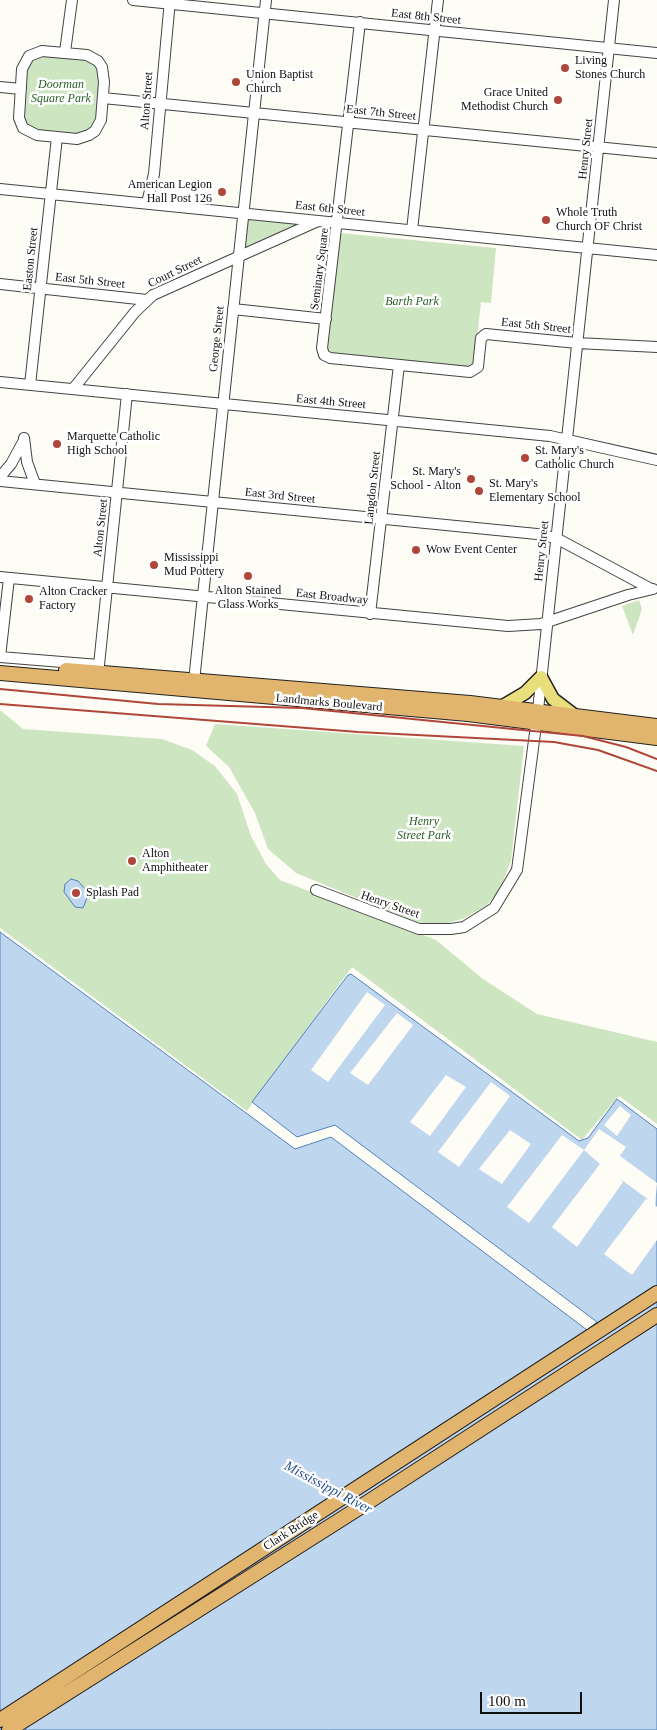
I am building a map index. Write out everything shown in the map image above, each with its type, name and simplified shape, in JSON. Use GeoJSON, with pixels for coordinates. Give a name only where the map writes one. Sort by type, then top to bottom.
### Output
{"type":"FeatureCollection","features":[{"type":"Feature","properties":{"kind":"highway","name":"Landmarks Boulevard"},"geometry":{"type":"LineString","coordinates":[[0,665],[503,706],[537,716],[574,715],[657,726]]}},
{"type":"Feature","properties":{"kind":"highway","name":"Landmarks Boulevard"},"geometry":{"type":"LineString","coordinates":[[0,673],[537,716],[657,738]]}},
{"type":"Feature","properties":{"kind":"highway","name":"Clark Bridge"},"geometry":{"type":"LineString","coordinates":[[0,1720],[657,1293]]}},
{"type":"Feature","properties":{"kind":"highway","name":"Clark Bridge"},"geometry":{"type":"LineString","coordinates":[[9,1730],[362,1506],[657,1315]]}},
{"type":"Feature","properties":{"kind":"main road"},"geometry":{"type":"LineString","coordinates":[[503,706],[525,693],[541,677],[553,699],[574,715]]}},
{"type":"Feature","properties":{"kind":"street"},"geometry":{"type":"LineString","coordinates":[[65,52],[72,0]]}},
{"type":"Feature","properties":{"kind":"street","name":"East 8th Street"},"geometry":{"type":"LineString","coordinates":[[133,0],[169,2],[657,53]]}},
{"type":"Feature","properties":{"kind":"street","name":"George Street"},"geometry":{"type":"LineString","coordinates":[[194,681],[266,0]]}},
{"type":"Feature","properties":{"kind":"street"},"geometry":{"type":"LineString","coordinates":[[412,230],[425,130],[438,0]]}},
{"type":"Feature","properties":{"kind":"street","name":"Henry Street"},"geometry":{"type":"LineString","coordinates":[[316,890],[418,929],[464,927],[485,915],[501,899],[516,870],[522,841],[537,716],[614,0]]}},
{"type":"Feature","properties":{"kind":"street","name":"Alton Street"},"geometry":{"type":"LineString","coordinates":[[147,203],[154,174],[169,2]]}},
{"type":"Feature","properties":{"kind":"street","name":"Seminary Square"},"geometry":{"type":"LineString","coordinates":[[324,355],[322,348],[350,122],[360,22]]}},
{"type":"Feature","properties":{"kind":"street"},"geometry":{"type":"LineString","coordinates":[[37,51],[65,52],[91,56],[100,64],[104,74],[103,98],[98,126],[84,137],[37,135],[26,131],[19,118],[22,70],[28,56],[37,51]]}},
{"type":"Feature","properties":{"kind":"street"},"geometry":{"type":"LineString","coordinates":[[0,87],[20,89]]}},
{"type":"Feature","properties":{"kind":"street","name":"East 7th Street"},"geometry":{"type":"LineString","coordinates":[[103,98],[657,153]]}},
{"type":"Feature","properties":{"kind":"street","name":"Easton Street"},"geometry":{"type":"LineString","coordinates":[[30,385],[57,137]]}},
{"type":"Feature","properties":{"kind":"street","name":"East 6th Street"},"geometry":{"type":"LineString","coordinates":[[0,189],[657,255]]}},
{"type":"Feature","properties":{"kind":"street","name":"Court Street"},"geometry":{"type":"LineString","coordinates":[[73,389],[147,300],[320,220]]}},
{"type":"Feature","properties":{"kind":"street","name":"East 5th Street"},"geometry":{"type":"LineString","coordinates":[[0,284],[147,300]]}},
{"type":"Feature","properties":{"kind":"street"},"geometry":{"type":"LineString","coordinates":[[233,309],[326,319]]}},
{"type":"Feature","properties":{"kind":"street","name":"East 5th Street"},"geometry":{"type":"LineString","coordinates":[[324,355],[330,358],[474,371],[478,367],[481,338],[486,334],[577,343],[657,347]]}},
{"type":"Feature","properties":{"kind":"street","name":"Langdon Street"},"geometry":{"type":"LineString","coordinates":[[370,614],[399,365]]}},
{"type":"Feature","properties":{"kind":"street","name":"East 4th Street"},"geometry":{"type":"LineString","coordinates":[[0,382],[550,436],[657,460]]}},
{"type":"Feature","properties":{"kind":"street","name":"Alton Street"},"geometry":{"type":"LineString","coordinates":[[0,657],[99,665],[127,394]]}},
{"type":"Feature","properties":{"kind":"street"},"geometry":{"type":"LineString","coordinates":[[0,477],[17,455],[24,438],[27,462],[34,484]]}},
{"type":"Feature","properties":{"kind":"street","name":"East 3rd Street"},"geometry":{"type":"LineString","coordinates":[[0,481],[537,534],[556,538],[654,589]]}},
{"type":"Feature","properties":{"kind":"street"},"geometry":{"type":"LineString","coordinates":[[0,657],[5,577]]}},
{"type":"Feature","properties":{"kind":"street","name":"East Broadway"},"geometry":{"type":"LineString","coordinates":[[5,577],[508,626],[547,623],[654,589]]}},
{"type":"Feature","properties":{"kind":"green space","name":"Doorman Square Park"},"geometry":{"type":"Polygon","coordinates":[[[38,54],[88,58],[97,64],[100,74],[95,122],[88,131],[76,134],[35,131],[25,123],[23,111],[28,64],[38,54]]]}},
{"type":"Feature","properties":{"kind":"green space"},"geometry":{"type":"Polygon","coordinates":[[[246,216],[314,221],[241,252],[246,216]]]}},
{"type":"Feature","properties":{"kind":"green space","name":"Barth Park"},"geometry":{"type":"Polygon","coordinates":[[[340,233],[496,248],[491,303],[481,302],[474,364],[471,368],[330,354],[326,349],[340,233]]]}},
{"type":"Feature","properties":{"kind":"green space"},"geometry":{"type":"Polygon","coordinates":[[[639,600],[642,609],[633,635],[622,606],[639,600]]]}},
{"type":"Feature","properties":{"kind":"green space"},"geometry":{"type":"Polygon","coordinates":[[[0,710],[23,729],[162,739],[192,750],[215,766],[237,794],[251,836],[266,864],[280,880],[436,940],[483,979],[537,1014],[657,1042],[657,1124],[619,1096],[582,1140],[352,967],[247,1111],[0,928],[0,710]]]}},
{"type":"Feature","properties":{"kind":"green space","name":"Henry Street Park"},"geometry":{"type":"Polygon","coordinates":[[[215,724],[524,746],[511,861],[499,891],[487,905],[465,918],[448,923],[424,923],[415,922],[296,873],[268,849],[255,813],[229,767],[206,746],[215,724]]]}},
{"type":"Feature","properties":{"kind":"water","name":"Splash Pad"},"geometry":{"type":"Polygon","coordinates":[[[71,879],[78,881],[86,890],[87,898],[83,908],[75,907],[64,892],[65,884],[71,879]]]}},
{"type":"Feature","properties":{"kind":"water","name":"Mississippi River"},"geometry":{"type":"Polygon","coordinates":[[[0,932],[295,1149],[331,1137],[587,1330],[597,1322],[335,1125],[297,1137],[252,1102],[348,975],[351,974],[579,1141],[588,1138],[617,1099],[657,1129],[657,1730],[0,1730],[0,932]]]}},
{"type":"Feature","properties":{"kind":"pier"},"geometry":{"type":"Polygon","coordinates":[[[367,992],[385,1005],[328,1082],[311,1070],[367,992]]]}},
{"type":"Feature","properties":{"kind":"pier"},"geometry":{"type":"Polygon","coordinates":[[[397,1013],[413,1025],[368,1085],[350,1073],[397,1013]]]}},
{"type":"Feature","properties":{"kind":"pier"},"geometry":{"type":"Polygon","coordinates":[[[446,1075],[466,1087],[430,1136],[410,1122],[446,1075]]]}},
{"type":"Feature","properties":{"kind":"pier"},"geometry":{"type":"Polygon","coordinates":[[[491,1082],[510,1096],[459,1167],[438,1152],[491,1082]]]}},
{"type":"Feature","properties":{"kind":"pier"},"geometry":{"type":"Polygon","coordinates":[[[620,1106],[631,1115],[617,1136],[604,1125],[620,1106]]]}},
{"type":"Feature","properties":{"kind":"pier"},"geometry":{"type":"Polygon","coordinates":[[[599,1129],[626,1147],[620,1156],[657,1183],[655,1205],[657,1207],[657,1240],[632,1275],[604,1254],[646,1199],[649,1200],[619,1178],[623,1182],[577,1247],[552,1227],[600,1164],[584,1150],[599,1129]]]}},
{"type":"Feature","properties":{"kind":"pier"},"geometry":{"type":"Polygon","coordinates":[[[510,1130],[531,1144],[502,1184],[479,1169],[510,1130]]]}},
{"type":"Feature","properties":{"kind":"pier"},"geometry":{"type":"Polygon","coordinates":[[[562,1135],[584,1150],[529,1223],[507,1207],[562,1135]]]}},
{"type":"Feature","properties":{"kind":"railway"},"geometry":{"type":"LineString","coordinates":[[0,689],[158,704],[302,708],[583,736],[626,747],[657,759]]}},
{"type":"Feature","properties":{"kind":"railway"},"geometry":{"type":"LineString","coordinates":[[0,704],[358,732],[554,742],[598,750],[657,771]]}},
{"type":"Feature","properties":{"kind":"place","name":"Living Stones Church"},"geometry":{"type":"Point","coordinates":[565,68]}},
{"type":"Feature","properties":{"kind":"place","name":"Union Baptist Church"},"geometry":{"type":"Point","coordinates":[236,82]}},
{"type":"Feature","properties":{"kind":"place","name":"Grace United Methodist Church"},"geometry":{"type":"Point","coordinates":[558,100]}},
{"type":"Feature","properties":{"kind":"place","name":"American Legion Hall Post 126"},"geometry":{"type":"Point","coordinates":[222,192]}},
{"type":"Feature","properties":{"kind":"place","name":"Whole Truth Church OF Christ"},"geometry":{"type":"Point","coordinates":[546,220]}},
{"type":"Feature","properties":{"kind":"place","name":"Marquette Catholic High School"},"geometry":{"type":"Point","coordinates":[57,444]}},
{"type":"Feature","properties":{"kind":"place","name":"St. Mary's Catholic Church"},"geometry":{"type":"Point","coordinates":[525,458]}},
{"type":"Feature","properties":{"kind":"place","name":"St. Mary's School - Alton"},"geometry":{"type":"Point","coordinates":[471,479]}},
{"type":"Feature","properties":{"kind":"place","name":"St. Mary's Elementary School"},"geometry":{"type":"Point","coordinates":[479,491]}},
{"type":"Feature","properties":{"kind":"place","name":"Wow Event Center"},"geometry":{"type":"Point","coordinates":[416,550]}},
{"type":"Feature","properties":{"kind":"place","name":"Mississippi Mud Pottery"},"geometry":{"type":"Point","coordinates":[154,565]}},
{"type":"Feature","properties":{"kind":"place","name":"Alton Stained Glass Works"},"geometry":{"type":"Point","coordinates":[248,576]}},
{"type":"Feature","properties":{"kind":"place","name":"Alton Cracker Factory"},"geometry":{"type":"Point","coordinates":[29,599]}},
{"type":"Feature","properties":{"kind":"place","name":"Alton Amphitheater"},"geometry":{"type":"Point","coordinates":[132,861]}},
{"type":"Feature","properties":{"kind":"place","name":"Splash Pad"},"geometry":{"type":"Point","coordinates":[76,893]}}]}
